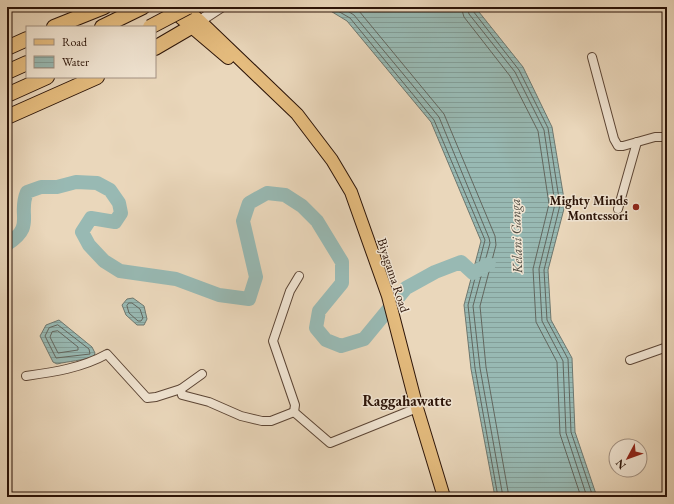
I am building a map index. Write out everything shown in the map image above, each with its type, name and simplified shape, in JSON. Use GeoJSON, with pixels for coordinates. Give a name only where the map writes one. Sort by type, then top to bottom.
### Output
{"type":"FeatureCollection","features":[{"type":"Feature","properties":{"kind":"highway"},"geometry":{"type":"LineString","coordinates":[[56,26],[104,7]]}},
{"type":"Feature","properties":{"kind":"highway"},"geometry":{"type":"LineString","coordinates":[[104,26],[143,7]]}},
{"type":"Feature","properties":{"kind":"highway"},"geometry":{"type":"LineString","coordinates":[[152,26],[188,7]]}},
{"type":"Feature","properties":{"kind":"highway"},"geometry":{"type":"LineString","coordinates":[[156,47],[196,24]]}},
{"type":"Feature","properties":{"kind":"highway"},"geometry":{"type":"LineString","coordinates":[[7,48],[26,39]]}},
{"type":"Feature","properties":{"kind":"highway"},"geometry":{"type":"LineString","coordinates":[[7,72],[26,63]]}},
{"type":"Feature","properties":{"kind":"highway"},"geometry":{"type":"LineString","coordinates":[[7,95],[45,78]]}},
{"type":"Feature","properties":{"kind":"highway"},"geometry":{"type":"LineString","coordinates":[[7,117],[95,78]]}},
{"type":"Feature","properties":{"kind":"main road","name":"Biyagama Road"},"geometry":{"type":"LineString","coordinates":[[168,7],[196,24]]}},
{"type":"Feature","properties":{"kind":"main road","name":"Biyagama Road"},"geometry":{"type":"LineString","coordinates":[[184,7],[196,24],[226,56],[268,87],[297,114],[332,160],[351,192],[388,296],[417,408],[444,497]]}},
{"type":"Feature","properties":{"kind":"street"},"geometry":{"type":"LineString","coordinates":[[196,24],[222,7]]}},
{"type":"Feature","properties":{"kind":"street"},"geometry":{"type":"LineString","coordinates":[[592,57],[618,146],[655,137],[667,137]]}},
{"type":"Feature","properties":{"kind":"street"},"geometry":{"type":"LineString","coordinates":[[618,209],[637,142]]}},
{"type":"Feature","properties":{"kind":"street"},"geometry":{"type":"LineString","coordinates":[[294,412],[295,405],[273,341],[290,291],[299,276]]}},
{"type":"Feature","properties":{"kind":"street"},"geometry":{"type":"LineString","coordinates":[[630,360],[667,347]]}},
{"type":"Feature","properties":{"kind":"street"},"geometry":{"type":"LineString","coordinates":[[26,376],[54,372],[94,360],[106,354],[147,398],[156,397],[181,389],[202,374]]}},
{"type":"Feature","properties":{"kind":"street"},"geometry":{"type":"LineString","coordinates":[[181,389],[182,395],[209,402],[241,416],[262,421],[271,421],[294,412]]}},
{"type":"Feature","properties":{"kind":"street"},"geometry":{"type":"LineString","coordinates":[[294,412],[330,443],[417,408]]}},
{"type":"Feature","properties":{"kind":"water","name":"Kelani Ganga"},"geometry":{"type":"Polygon","coordinates":[[[324,7],[475,7],[523,67],[552,127],[565,205],[548,270],[551,320],[572,358],[575,432],[597,497],[495,497],[471,369],[464,305],[481,241],[431,122],[347,21],[324,7]]]}},
{"type":"Feature","properties":{"kind":"water"},"geometry":{"type":"Polygon","coordinates":[[[133,298],[144,306],[147,319],[144,325],[137,325],[126,315],[122,305],[127,299],[133,298]]]}},
{"type":"Feature","properties":{"kind":"water"},"geometry":{"type":"Polygon","coordinates":[[[59,320],[92,347],[95,353],[94,356],[57,364],[53,362],[40,336],[46,325],[59,320]]]}},
{"type":"Feature","properties":{"kind":"waterway"},"geometry":{"type":"LineString","coordinates":[[7,244],[16,238],[21,232],[24,220],[24,200],[27,192],[41,187],[57,187],[76,182],[97,183],[110,190],[119,203],[121,213],[115,222],[91,218],[82,232],[89,245],[104,261],[120,271],[176,279],[219,295],[249,299],[256,277],[243,221],[249,203],[267,193],[285,195],[302,206],[317,221],[342,262],[342,283],[319,311],[316,328],[326,340],[341,346],[364,339],[406,288],[435,272],[461,262],[473,273],[489,264]]}},
{"type":"Feature","properties":{"kind":"place","name":"Mighty Minds Montessori"},"geometry":{"type":"Point","coordinates":[636,207]}},
{"type":"Feature","properties":{"kind":"district","name":"Raggahawatte"},"geometry":{"type":"Point","coordinates":[407,401]}}]}
